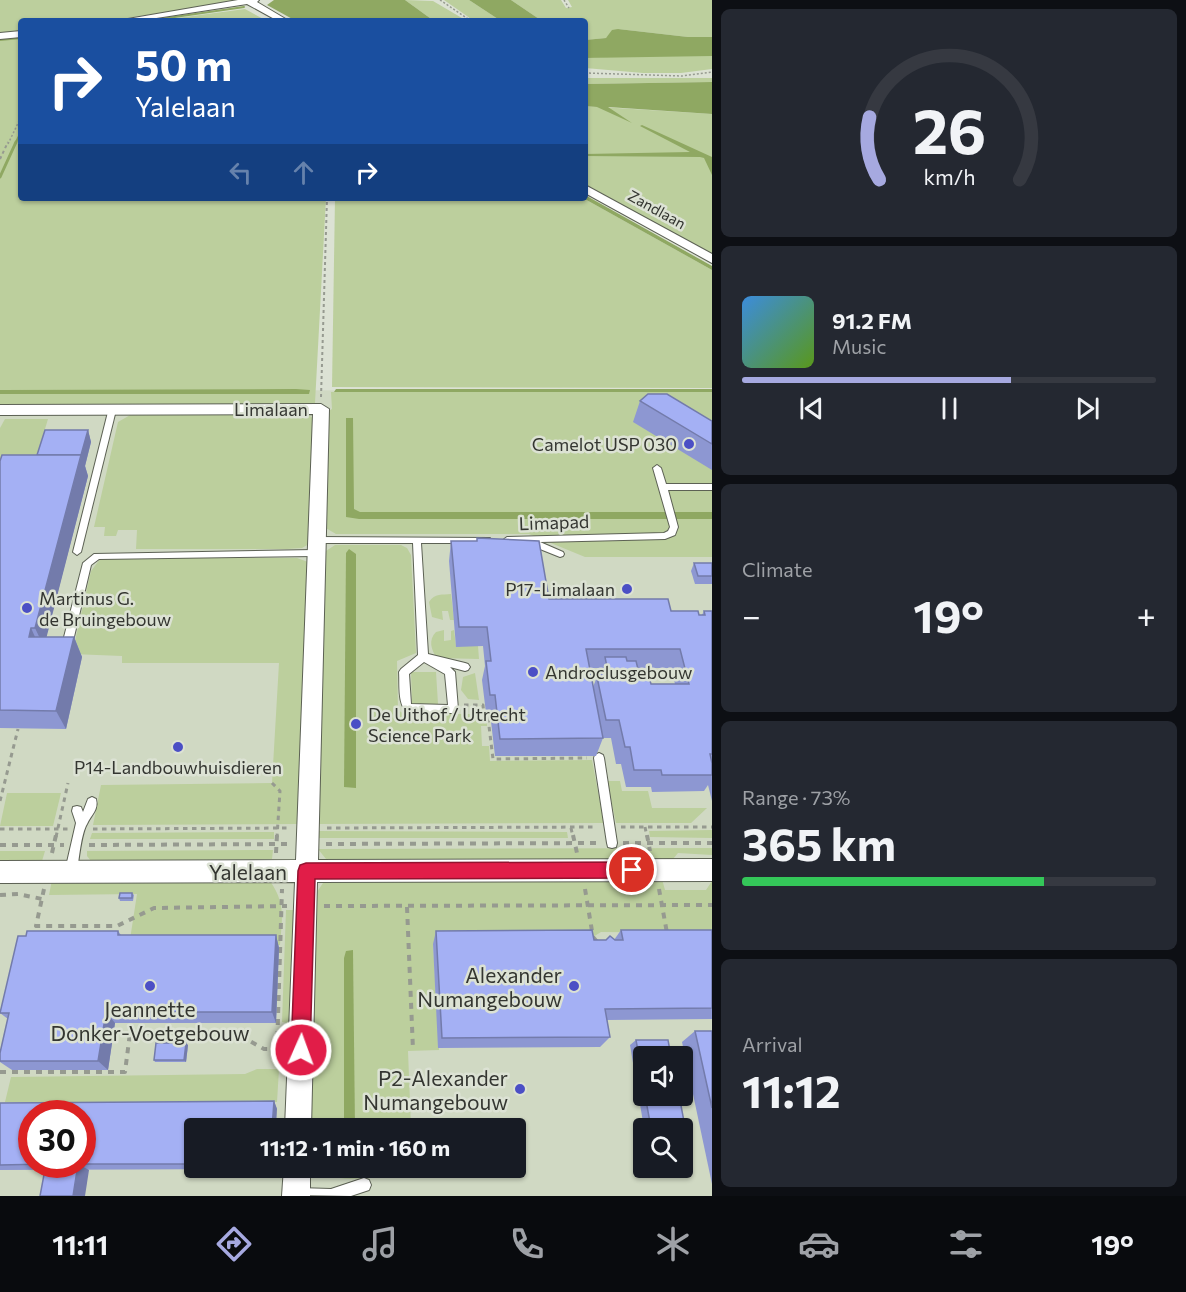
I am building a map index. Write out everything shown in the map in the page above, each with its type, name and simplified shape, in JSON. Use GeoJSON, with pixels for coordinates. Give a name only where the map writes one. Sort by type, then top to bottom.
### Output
{"type":"FeatureCollection","features":[{"type":"Feature","properties":{"kind":"street"},"geometry":{"type":"LineString","coordinates":[[139,18],[251,0],[280,18]]}},
{"type":"Feature","properties":{"kind":"street"},"geometry":{"type":"LineString","coordinates":[[0,36],[18,34]]}},
{"type":"Feature","properties":{"kind":"street","name":"Zandlaan"},"geometry":{"type":"LineString","coordinates":[[588,190],[712,259]]}},
{"type":"Feature","properties":{"kind":"street","name":"Limalaan"},"geometry":{"type":"LineString","coordinates":[[0,410],[321,409],[306,871],[295,906],[289,1050],[297,1118]]}},
{"type":"Feature","properties":{"kind":"street","name":"Yalelaan"},"geometry":{"type":"LineString","coordinates":[[0,872],[712,870]]}},
{"type":"Feature","properties":{"kind":"street"},"geometry":{"type":"LineString","coordinates":[[296,1195],[297,1178]]}},
{"type":"Feature","properties":{"kind":"lane"},"geometry":{"type":"LineString","coordinates":[[77,552],[112,410]]}},
{"type":"Feature","properties":{"kind":"lane","name":"Limapad"},"geometry":{"type":"LineString","coordinates":[[315,547],[417,540],[665,536],[674,530],[673,520],[657,468]]}},
{"type":"Feature","properties":{"kind":"lane"},"geometry":{"type":"LineString","coordinates":[[86,470],[97,470]]}},
{"type":"Feature","properties":{"kind":"lane"},"geometry":{"type":"LineString","coordinates":[[663,487],[712,487]]}},
{"type":"Feature","properties":{"kind":"lane"},"geometry":{"type":"LineString","coordinates":[[417,540],[423,657]]}},
{"type":"Feature","properties":{"kind":"lane"},"geometry":{"type":"LineString","coordinates":[[526,540],[560,554]]}},
{"type":"Feature","properties":{"kind":"lane"},"geometry":{"type":"LineString","coordinates":[[68,641],[87,563],[97,556],[315,547]]}},
{"type":"Feature","properties":{"kind":"lane"},"geometry":{"type":"LineString","coordinates":[[423,657],[465,667]]}},
{"type":"Feature","properties":{"kind":"lane"},"geometry":{"type":"LineString","coordinates":[[423,657],[450,672],[453,709],[409,709],[406,705],[404,672],[423,657]]}},
{"type":"Feature","properties":{"kind":"lane"},"geometry":{"type":"LineString","coordinates":[[599,758],[612,843]]}},
{"type":"Feature","properties":{"kind":"lane"},"geometry":{"type":"LineString","coordinates":[[71,871],[81,826],[90,811],[92,802]]}},
{"type":"Feature","properties":{"kind":"lane"},"geometry":{"type":"LineString","coordinates":[[77,811],[81,826]]}},
{"type":"Feature","properties":{"kind":"lane"},"geometry":{"type":"LineString","coordinates":[[296,1195],[336,1195],[364,1185]]}},
{"type":"Feature","properties":{"kind":"path"},"geometry":{"type":"LineString","coordinates":[[440,0],[467,18]]}},
{"type":"Feature","properties":{"kind":"path"},"geometry":{"type":"LineString","coordinates":[[564,0],[569,8]]}},
{"type":"Feature","properties":{"kind":"path"},"geometry":{"type":"LineString","coordinates":[[588,73],[682,76],[712,72]]}},
{"type":"Feature","properties":{"kind":"path"},"geometry":{"type":"LineString","coordinates":[[0,159],[18,123]]}},
{"type":"Feature","properties":{"kind":"path"},"geometry":{"type":"LineString","coordinates":[[321,409],[327,201]]}},
{"type":"Feature","properties":{"kind":"path"},"geometry":{"type":"LineString","coordinates":[[453,705],[483,705],[484,718],[488,718],[493,759],[599,758]]}},
{"type":"Feature","properties":{"kind":"path"},"geometry":{"type":"LineString","coordinates":[[0,801],[18,729]]}},
{"type":"Feature","properties":{"kind":"path"},"geometry":{"type":"LineString","coordinates":[[34,937],[68,783]]}},
{"type":"Feature","properties":{"kind":"path"},"geometry":{"type":"LineString","coordinates":[[7,1063],[3,1072],[124,1072],[130,1033],[234,1032],[264,1049],[289,1050],[295,906],[276,881],[280,791],[272,783]]}},
{"type":"Feature","properties":{"kind":"path"},"geometry":{"type":"LineString","coordinates":[[0,829],[58,829],[81,826],[277,828],[307,836],[609,827],[712,827]]}},
{"type":"Feature","properties":{"kind":"path"},"geometry":{"type":"LineString","coordinates":[[645,827],[669,944]]}},
{"type":"Feature","properties":{"kind":"path","name":"Yalelaan"},"geometry":{"type":"LineString","coordinates":[[0,845],[276,844],[307,836],[712,843]]}},
{"type":"Feature","properties":{"kind":"path"},"geometry":{"type":"LineString","coordinates":[[0,895],[18,894],[42,899]]}},
{"type":"Feature","properties":{"kind":"path"},"geometry":{"type":"LineString","coordinates":[[36,926],[117,926],[154,908],[712,905]]}},
{"type":"Feature","properties":{"kind":"path"},"geometry":{"type":"LineString","coordinates":[[407,907],[412,1050]]}},
{"type":"Feature","properties":{"kind":"shaded area"},"geometry":{"type":"Polygon","coordinates":[[[0,0],[243,0],[127,18],[18,18],[18,32],[0,34],[0,0]]]}},
{"type":"Feature","properties":{"kind":"shaded area"},"geometry":{"type":"Polygon","coordinates":[[[274,0],[405,0],[430,18],[291,18],[267,5],[274,0]]]}},
{"type":"Feature","properties":{"kind":"shaded area"},"geometry":{"type":"Polygon","coordinates":[[[405,0],[433,1],[462,18],[430,18],[405,0]]]}},
{"type":"Feature","properties":{"kind":"shaded area"},"geometry":{"type":"Polygon","coordinates":[[[444,0],[469,0],[496,18],[470,18],[444,0]]]}},
{"type":"Feature","properties":{"kind":"shaded area"},"geometry":{"type":"Polygon","coordinates":[[[469,0],[511,0],[538,18],[496,18],[469,0]]]}},
{"type":"Feature","properties":{"kind":"shaded area"},"geometry":{"type":"Polygon","coordinates":[[[511,0],[561,0],[566,8],[572,7],[568,0],[712,0],[712,37],[688,37],[618,29],[606,38],[588,40],[588,18],[538,18],[511,0]]]}},
{"type":"Feature","properties":{"kind":"shaded area"},"geometry":{"type":"Polygon","coordinates":[[[245,9],[262,18],[177,18],[245,9]]]}},
{"type":"Feature","properties":{"kind":"shaded area"},"geometry":{"type":"Polygon","coordinates":[[[612,30],[712,37],[712,56],[588,58],[588,40],[606,38],[612,30]]]}},
{"type":"Feature","properties":{"kind":"shaded area"},"geometry":{"type":"Polygon","coordinates":[[[18,37],[18,201],[326,201],[315,403],[311,406],[0,407],[0,38],[18,37]]]}},
{"type":"Feature","properties":{"kind":"shaded area"},"geometry":{"type":"Polygon","coordinates":[[[648,55],[712,56],[712,69],[681,73],[643,73],[588,68],[588,58],[648,55]]]}},
{"type":"Feature","properties":{"kind":"shaded area"},"geometry":{"type":"Polygon","coordinates":[[[588,78],[712,78],[712,82],[588,84],[588,78]]]}},
{"type":"Feature","properties":{"kind":"shaded area"},"geometry":{"type":"Polygon","coordinates":[[[712,82],[712,114],[608,107],[632,123],[597,107],[588,106],[588,84],[712,82]]]}},
{"type":"Feature","properties":{"kind":"shaded area"},"geometry":{"type":"Polygon","coordinates":[[[588,106],[712,114],[712,255],[588,186],[588,106]]]}},
{"type":"Feature","properties":{"kind":"shaded area"},"geometry":{"type":"Polygon","coordinates":[[[640,126],[712,157],[712,175],[704,158],[700,157],[588,156],[588,154],[690,152],[640,126]]]}},
{"type":"Feature","properties":{"kind":"shaded area"},"geometry":{"type":"Polygon","coordinates":[[[588,197],[712,266],[712,270],[588,201],[588,197]]]}},
{"type":"Feature","properties":{"kind":"shaded area"},"geometry":{"type":"Polygon","coordinates":[[[335,201],[588,201],[712,270],[712,388],[332,387],[335,201]]]}},
{"type":"Feature","properties":{"kind":"shaded area","name":"De Uithof / Utrecht Science Park"},"geometry":{"type":"Polygon","coordinates":[[[0,389],[712,392],[712,1196],[0,1196],[0,389]]]}},
{"type":"Feature","properties":{"kind":"shaded area"},"geometry":{"type":"Polygon","coordinates":[[[336,389],[712,389],[712,392],[334,392],[336,389]]]}},
{"type":"Feature","properties":{"kind":"shaded area"},"geometry":{"type":"Polygon","coordinates":[[[0,390],[310,390],[309,394],[0,394],[0,390]]]}},
{"type":"Feature","properties":{"kind":"shaded area"},"geometry":{"type":"Polygon","coordinates":[[[331,392],[712,392],[712,557],[585,557],[529,534],[336,534],[324,527],[327,412],[332,409],[331,392]]]}},
{"type":"Feature","properties":{"kind":"shaded area"},"geometry":{"type":"Polygon","coordinates":[[[132,414],[307,414],[314,419],[309,544],[302,548],[287,549],[136,549],[137,530],[118,530],[116,536],[104,536],[105,527],[94,527],[118,422],[132,414]]]}},
{"type":"Feature","properties":{"kind":"shaded area"},"geometry":{"type":"Polygon","coordinates":[[[346,418],[353,418],[354,509],[360,512],[712,512],[712,519],[359,519],[346,517],[346,418]]]}},
{"type":"Feature","properties":{"kind":"shaded area"},"geometry":{"type":"Polygon","coordinates":[[[5,419],[48,419],[35,462],[0,462],[0,428],[5,419]]]}},
{"type":"Feature","properties":{"kind":"shaded area"},"geometry":{"type":"Polygon","coordinates":[[[335,545],[401,545],[407,548],[411,555],[416,653],[397,661],[398,710],[404,714],[480,714],[481,721],[487,721],[487,726],[481,726],[482,746],[489,746],[490,761],[592,760],[604,823],[317,824],[323,558],[326,551],[335,545]]]}},
{"type":"Feature","properties":{"kind":"shaded area"},"geometry":{"type":"Polygon","coordinates":[[[349,549],[356,554],[356,788],[344,787],[346,553],[349,549]]]}},
{"type":"Feature","properties":{"kind":"shaded area"},"geometry":{"type":"Polygon","coordinates":[[[297,558],[308,562],[298,824],[93,825],[101,785],[272,783],[279,663],[122,663],[122,656],[72,654],[91,571],[100,559],[297,558]]]}},
{"type":"Feature","properties":{"kind":"shaded area"},"geometry":{"type":"Polygon","coordinates":[[[451,594],[454,620],[450,620],[448,611],[442,611],[443,620],[432,617],[429,602],[431,599],[439,595],[451,594]]]}},
{"type":"Feature","properties":{"kind":"shaded area"},"geometry":{"type":"Polygon","coordinates":[[[444,630],[444,641],[451,640],[451,631],[454,630],[456,646],[478,646],[479,659],[437,658],[432,648],[432,638],[436,632],[444,630]]]}},
{"type":"Feature","properties":{"kind":"shaded area"},"geometry":{"type":"Polygon","coordinates":[[[411,672],[436,672],[438,704],[412,704],[411,672]]]}},
{"type":"Feature","properties":{"kind":"shaded area"},"geometry":{"type":"Polygon","coordinates":[[[475,673],[479,700],[468,699],[461,690],[463,677],[475,673]]]}},
{"type":"Feature","properties":{"kind":"shaded area"},"geometry":{"type":"Polygon","coordinates":[[[607,781],[620,781],[622,791],[648,791],[652,808],[707,808],[691,823],[616,823],[607,781]]]}},
{"type":"Feature","properties":{"kind":"shaded area"},"geometry":{"type":"Polygon","coordinates":[[[7,793],[61,793],[53,826],[0,826],[7,793]]]}},
{"type":"Feature","properties":{"kind":"shaded area"},"geometry":{"type":"Polygon","coordinates":[[[712,830],[712,838],[650,837],[649,831],[712,830]]]}},
{"type":"Feature","properties":{"kind":"shaded area"},"geometry":{"type":"Polygon","coordinates":[[[316,831],[567,832],[568,838],[316,838],[316,831]]]}},
{"type":"Feature","properties":{"kind":"shaded area"},"geometry":{"type":"Polygon","coordinates":[[[274,832],[274,839],[90,839],[92,833],[274,832]]]}},
{"type":"Feature","properties":{"kind":"shaded area"},"geometry":{"type":"Polygon","coordinates":[[[712,848],[712,855],[678,853],[673,859],[326,859],[318,849],[712,848]]]}},
{"type":"Feature","properties":{"kind":"shaded area"},"geometry":{"type":"Polygon","coordinates":[[[273,850],[272,859],[91,861],[87,856],[87,851],[273,850]]]}},
{"type":"Feature","properties":{"kind":"shaded area"},"geometry":{"type":"Polygon","coordinates":[[[0,851],[45,851],[42,861],[0,860],[0,851]]]}},
{"type":"Feature","properties":{"kind":"shaded area"},"geometry":{"type":"Polygon","coordinates":[[[662,879],[665,890],[706,890],[712,881],[712,933],[601,932],[593,937],[433,944],[439,1050],[408,1051],[411,1118],[308,1118],[315,895],[323,883],[662,879]]]}},
{"type":"Feature","properties":{"kind":"shaded area"},"geometry":{"type":"Polygon","coordinates":[[[52,880],[270,881],[281,904],[280,945],[129,946],[137,894],[49,895],[52,880]]]}},
{"type":"Feature","properties":{"kind":"shaded area"},"geometry":{"type":"Polygon","coordinates":[[[286,910],[296,910],[291,1018],[287,1023],[282,1022],[286,910]]]}},
{"type":"Feature","properties":{"kind":"shaded area"},"geometry":{"type":"Polygon","coordinates":[[[353,950],[355,1118],[344,1118],[344,958],[346,951],[353,950]]]}},
{"type":"Feature","properties":{"kind":"shaded area"},"geometry":{"type":"Polygon","coordinates":[[[257,1069],[279,1069],[277,1102],[18,1100],[18,1102],[5,1102],[11,1077],[245,1074],[257,1069]]]}},
{"type":"Feature","properties":{"kind":"building"},"geometry":{"type":"Polygon","coordinates":[[[648,394],[667,394],[712,421],[712,444],[640,401],[648,394]]]}},
{"type":"Feature","properties":{"kind":"building"},"geometry":{"type":"Polygon","coordinates":[[[45,430],[88,430],[81,455],[37,455],[45,430]]]}},
{"type":"Feature","properties":{"kind":"building","name":"Martinus G. de Bruingebouw"},"geometry":{"type":"Polygon","coordinates":[[[2,455],[81,455],[35,628],[31,628],[29,637],[74,637],[56,711],[0,710],[0,461],[2,455]]]}},
{"type":"Feature","properties":{"kind":"building","name":"Androclusgebouw"},"geometry":{"type":"Polygon","coordinates":[[[477,538],[539,541],[549,599],[668,599],[671,611],[698,611],[699,615],[705,615],[704,611],[712,611],[712,754],[710,754],[712,775],[662,775],[661,770],[634,770],[630,747],[625,747],[619,720],[606,720],[597,677],[609,677],[605,657],[626,657],[627,661],[636,661],[640,677],[649,677],[651,684],[689,684],[680,649],[586,649],[603,738],[500,739],[495,695],[490,695],[486,661],[491,661],[487,627],[459,627],[451,541],[477,541],[477,538]]]}},
{"type":"Feature","properties":{"kind":"building"},"geometry":{"type":"Polygon","coordinates":[[[694,563],[712,563],[712,576],[698,576],[694,563]]]}},
{"type":"Feature","properties":{"kind":"building"},"geometry":{"type":"Polygon","coordinates":[[[120,893],[132,893],[132,898],[119,898],[120,893]]]}},
{"type":"Feature","properties":{"kind":"building","name":"Alexander Numangebouw"},"geometry":{"type":"Polygon","coordinates":[[[592,930],[594,940],[606,940],[610,936],[615,940],[623,940],[621,930],[712,930],[712,1008],[605,1009],[610,1037],[442,1038],[436,931],[592,930]]]}},
{"type":"Feature","properties":{"kind":"building","name":"Jeannette Donker-Voetgebouw"},"geometry":{"type":"Polygon","coordinates":[[[27,931],[118,931],[118,935],[276,935],[272,1012],[106,1012],[98,1061],[0,1061],[9,1013],[0,1013],[18,936],[26,936],[27,931]]]}},
{"type":"Feature","properties":{"kind":"building"},"geometry":{"type":"Polygon","coordinates":[[[695,1031],[712,1031],[712,1108],[695,1031]]]}},
{"type":"Feature","properties":{"kind":"building"},"geometry":{"type":"Polygon","coordinates":[[[636,1040],[668,1040],[669,1046],[637,1046],[636,1040]]]}},
{"type":"Feature","properties":{"kind":"building"},"geometry":{"type":"Polygon","coordinates":[[[156,1043],[186,1043],[184,1060],[154,1060],[156,1043]]]}},
{"type":"Feature","properties":{"kind":"building"},"geometry":{"type":"Polygon","coordinates":[[[274,1101],[273,1118],[184,1118],[184,1164],[96,1164],[96,1102],[274,1101]]]}},
{"type":"Feature","properties":{"kind":"building"},"geometry":{"type":"Polygon","coordinates":[[[0,1103],[18,1103],[18,1165],[0,1165],[0,1103]]]}},
{"type":"Feature","properties":{"kind":"building"},"geometry":{"type":"Polygon","coordinates":[[[647,1106],[681,1106],[683,1118],[649,1118],[647,1106]]]}},
{"type":"Feature","properties":{"kind":"building"},"geometry":{"type":"Polygon","coordinates":[[[43,1178],[76,1178],[73,1196],[40,1196],[43,1178]]]}},
{"type":"Feature","properties":{"kind":"waterway"},"geometry":{"type":"LineString","coordinates":[[168,18],[244,7]]}},
{"type":"Feature","properties":{"kind":"waterway"},"geometry":{"type":"LineString","coordinates":[[0,40],[18,38]]}},
{"type":"Feature","properties":{"kind":"waterway"},"geometry":{"type":"LineString","coordinates":[[16,142],[18,138]]}},
{"type":"Feature","properties":{"kind":"waterway"},"geometry":{"type":"LineString","coordinates":[[0,177],[16,142]]}},
{"type":"Feature","properties":{"kind":"place","name":"Camelot USP 030"},"geometry":{"type":"Point","coordinates":[689,444]}},
{"type":"Feature","properties":{"kind":"place","name":"P17-Limalaan"},"geometry":{"type":"Point","coordinates":[627,589]}},
{"type":"Feature","properties":{"kind":"place","name":"Martinus G. de Bruingebouw"},"geometry":{"type":"Point","coordinates":[27,608]}},
{"type":"Feature","properties":{"kind":"place","name":"Androclusgebouw"},"geometry":{"type":"Point","coordinates":[533,672]}},
{"type":"Feature","properties":{"kind":"place","name":"De Uithof / Utrecht Science Park"},"geometry":{"type":"Point","coordinates":[356,724]}},
{"type":"Feature","properties":{"kind":"place","name":"P14-Landbouwhuisdieren"},"geometry":{"type":"Point","coordinates":[178,747]}},
{"type":"Feature","properties":{"kind":"place","name":"Jeannette Donker-Voetgebouw"},"geometry":{"type":"Point","coordinates":[150,986]}},
{"type":"Feature","properties":{"kind":"place","name":"Alexander Numangebouw"},"geometry":{"type":"Point","coordinates":[574,986]}},
{"type":"Feature","properties":{"kind":"place","name":"P2-Alexander Numangebouw"},"geometry":{"type":"Point","coordinates":[520,1089]}},
{"type":"Feature","properties":{"kind":"route"},"geometry":{"type":"LineString","coordinates":[[301,1050],[306,871],[632,870]]}}]}
